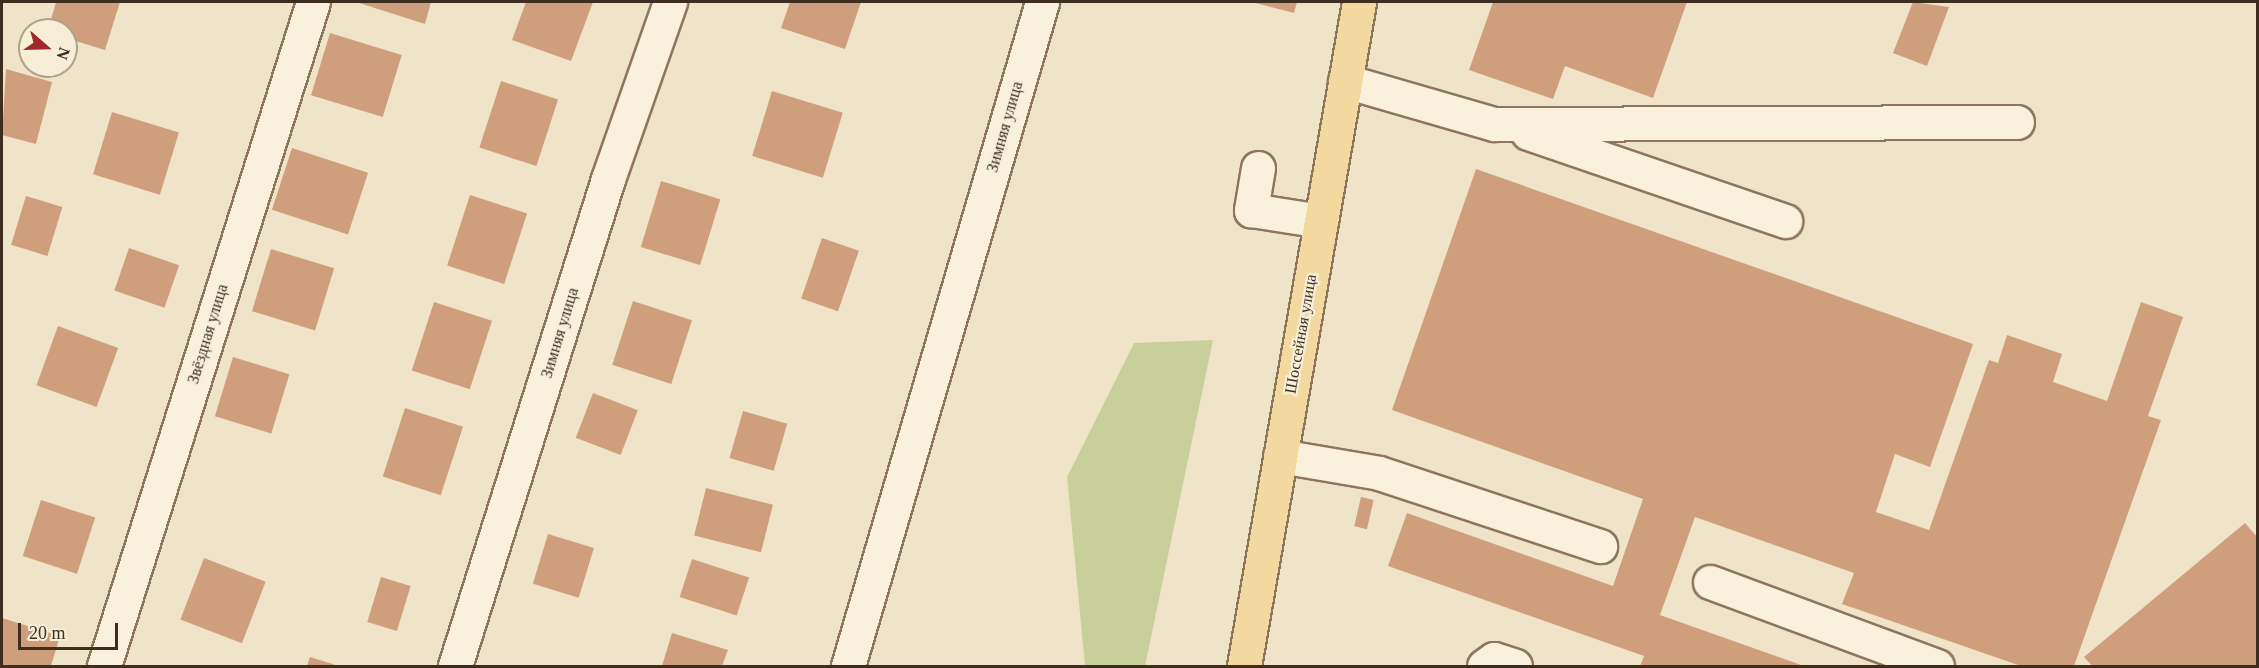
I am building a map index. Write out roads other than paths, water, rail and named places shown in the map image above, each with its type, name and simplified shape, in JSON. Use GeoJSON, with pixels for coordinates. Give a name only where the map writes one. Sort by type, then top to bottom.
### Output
{"type":"FeatureCollection","features":[{"type":"Feature","properties":{"kind":"main road","name":"Шоссейная улица"},"geometry":{"type":"LineString","coordinates":[[1244,666],[1359,2]]}},
{"type":"Feature","properties":{"kind":"street","name":"Звёздная улица"},"geometry":{"type":"LineString","coordinates":[[104,666],[313,2]]}},
{"type":"Feature","properties":{"kind":"street","name":"Зимняя улица"},"geometry":{"type":"LineString","coordinates":[[455,666],[608,179],[670,2]]}},
{"type":"Feature","properties":{"kind":"street","name":"Зимняя улица"},"geometry":{"type":"LineString","coordinates":[[848,666],[1042,2]]}},
{"type":"Feature","properties":{"kind":"street"},"geometry":{"type":"LineString","coordinates":[[1345,81],[1503,124],[1785,221]]}},
{"type":"Feature","properties":{"kind":"street"},"geometry":{"type":"LineString","coordinates":[[1503,124],[2017,122]]}},
{"type":"Feature","properties":{"kind":"street"},"geometry":{"type":"LineString","coordinates":[[1258,168],[1251,210],[1321,221]]}},
{"type":"Feature","properties":{"kind":"street"},"geometry":{"type":"LineString","coordinates":[[1280,456],[1379,473],[1600,546]]}},
{"type":"Feature","properties":{"kind":"street"},"geometry":{"type":"LineString","coordinates":[[1710,582],[1937,666]]}},
{"type":"Feature","properties":{"kind":"street"},"geometry":{"type":"LineString","coordinates":[[1484,666],[1494,659],[1515,666]]}}]}
